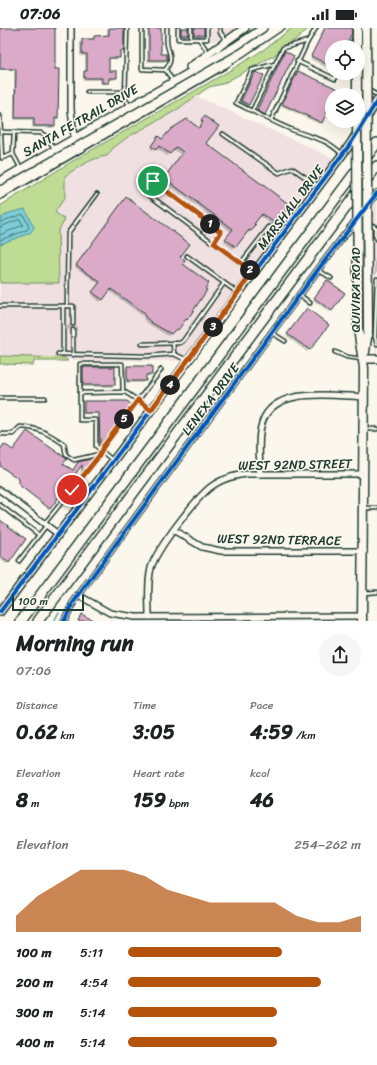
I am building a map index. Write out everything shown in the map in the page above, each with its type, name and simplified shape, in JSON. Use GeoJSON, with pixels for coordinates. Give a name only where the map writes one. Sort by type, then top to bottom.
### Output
{"type":"FeatureCollection","features":[{"type":"Feature","properties":{"kind":"highway"},"geometry":{"type":"LineString","coordinates":[[21,621],[377,143]]}},
{"type":"Feature","properties":{"kind":"highway"},"geometry":{"type":"LineString","coordinates":[[38,621],[377,166]]}},
{"type":"Feature","properties":{"kind":"main road"},"geometry":{"type":"LineString","coordinates":[[357,40],[358,28]]}},
{"type":"Feature","properties":{"kind":"main road","name":"QUIVIRA ROAD"},"geometry":{"type":"LineString","coordinates":[[362,619],[364,551],[364,359],[368,330],[366,28]]}},
{"type":"Feature","properties":{"kind":"main road","name":"QUIVIRA ROAD"},"geometry":{"type":"LineString","coordinates":[[357,128],[358,330],[364,359]]}},
{"type":"Feature","properties":{"kind":"street"},"geometry":{"type":"LineString","coordinates":[[71,28],[71,109],[74,137]]}},
{"type":"Feature","properties":{"kind":"street","name":"SANTA FE TRAIL DRIVE"},"geometry":{"type":"LineString","coordinates":[[152,93],[245,28]]}},
{"type":"Feature","properties":{"kind":"street","name":"SANTA FE TRAIL DRIVE"},"geometry":{"type":"LineString","coordinates":[[0,181],[74,137],[243,42],[263,28]]}},
{"type":"Feature","properties":{"kind":"street"},"geometry":{"type":"LineString","coordinates":[[237,34],[243,42]]}},
{"type":"Feature","properties":{"kind":"street","name":"MARSHALL DRIVE"},"geometry":{"type":"LineString","coordinates":[[0,612],[253,272],[343,154],[377,101]]}},
{"type":"Feature","properties":{"kind":"street","name":"LENEXA DRIVE"},"geometry":{"type":"LineString","coordinates":[[64,621],[78,595],[318,270],[377,193]]}},
{"type":"Feature","properties":{"kind":"street"},"geometry":{"type":"LineString","coordinates":[[364,359],[377,359]]}},
{"type":"Feature","properties":{"kind":"street"},"geometry":{"type":"LineString","coordinates":[[260,474],[260,430],[266,414],[277,403],[295,397],[364,397]]}},
{"type":"Feature","properties":{"kind":"street","name":"WEST 92ND STREET"},"geometry":{"type":"LineString","coordinates":[[149,617],[151,567],[174,531],[202,494],[215,484],[239,475],[364,474]]}},
{"type":"Feature","properties":{"kind":"street"},"geometry":{"type":"LineString","coordinates":[[0,490],[58,534]]}},
{"type":"Feature","properties":{"kind":"street","name":"WEST 92ND TERRACE"},"geometry":{"type":"LineString","coordinates":[[174,531],[202,547],[221,551],[364,551]]}},
{"type":"Feature","properties":{"kind":"street"},"geometry":{"type":"LineString","coordinates":[[78,595],[110,613],[122,616],[362,619]]}},
{"type":"Feature","properties":{"kind":"lane"},"geometry":{"type":"LineString","coordinates":[[127,28],[125,98],[129,106]]}},
{"type":"Feature","properties":{"kind":"lane"},"geometry":{"type":"LineString","coordinates":[[142,28],[142,69],[165,70]]}},
{"type":"Feature","properties":{"kind":"lane"},"geometry":{"type":"LineString","coordinates":[[165,70],[170,62],[170,52],[167,48],[168,28]]}},
{"type":"Feature","properties":{"kind":"lane"},"geometry":{"type":"LineString","coordinates":[[178,28],[178,39],[208,39],[207,28]]}},
{"type":"Feature","properties":{"kind":"lane"},"geometry":{"type":"LineString","coordinates":[[191,28],[191,39]]}},
{"type":"Feature","properties":{"kind":"lane"},"geometry":{"type":"LineString","coordinates":[[220,28],[220,32],[227,41]]}},
{"type":"Feature","properties":{"kind":"lane"},"geometry":{"type":"LineString","coordinates":[[271,120],[297,61],[316,28]]}},
{"type":"Feature","properties":{"kind":"lane"},"geometry":{"type":"LineString","coordinates":[[353,40],[358,28]]}},
{"type":"Feature","properties":{"kind":"lane"},"geometry":{"type":"LineString","coordinates":[[199,39],[209,54]]}},
{"type":"Feature","properties":{"kind":"lane"},"geometry":{"type":"LineString","coordinates":[[252,111],[283,48],[308,41]]}},
{"type":"Feature","properties":{"kind":"lane"},"geometry":{"type":"LineString","coordinates":[[297,61],[325,74]]}},
{"type":"Feature","properties":{"kind":"lane"},"geometry":{"type":"LineString","coordinates":[[275,64],[252,70],[236,104],[296,132],[322,139],[330,143],[343,154]]}},
{"type":"Feature","properties":{"kind":"lane"},"geometry":{"type":"LineString","coordinates":[[165,70],[172,80]]}},
{"type":"Feature","properties":{"kind":"lane"},"geometry":{"type":"LineString","coordinates":[[368,89],[377,95]]}},
{"type":"Feature","properties":{"kind":"lane"},"geometry":{"type":"LineString","coordinates":[[87,92],[125,92]]}},
{"type":"Feature","properties":{"kind":"lane"},"geometry":{"type":"LineString","coordinates":[[0,116],[2,158],[13,154]]}},
{"type":"Feature","properties":{"kind":"lane"},"geometry":{"type":"LineString","coordinates":[[1,132],[41,133],[46,136],[54,149]]}},
{"type":"Feature","properties":{"kind":"lane"},"geometry":{"type":"LineString","coordinates":[[14,132],[13,154],[21,168]]}},
{"type":"Feature","properties":{"kind":"lane"},"geometry":{"type":"LineString","coordinates":[[223,134],[279,173],[292,168],[318,186]]}},
{"type":"Feature","properties":{"kind":"lane"},"geometry":{"type":"LineString","coordinates":[[214,243],[221,232],[153,181],[145,192],[253,272]]}},
{"type":"Feature","properties":{"kind":"lane"},"geometry":{"type":"LineString","coordinates":[[67,306],[68,233],[97,194]]}},
{"type":"Feature","properties":{"kind":"lane"},"geometry":{"type":"LineString","coordinates":[[360,216],[376,228],[375,235],[377,239]]}},
{"type":"Feature","properties":{"kind":"lane"},"geometry":{"type":"LineString","coordinates":[[240,263],[269,227]]}},
{"type":"Feature","properties":{"kind":"lane"},"geometry":{"type":"LineString","coordinates":[[187,256],[238,293]]}},
{"type":"Feature","properties":{"kind":"lane"},"geometry":{"type":"LineString","coordinates":[[318,270],[331,278]]}},
{"type":"Feature","properties":{"kind":"lane"},"geometry":{"type":"LineString","coordinates":[[377,280],[375,337],[377,344]]}},
{"type":"Feature","properties":{"kind":"lane"},"geometry":{"type":"LineString","coordinates":[[142,344],[173,344],[183,341],[224,283]]}},
{"type":"Feature","properties":{"kind":"lane"},"geometry":{"type":"LineString","coordinates":[[300,295],[310,303]]}},
{"type":"Feature","properties":{"kind":"lane"},"geometry":{"type":"LineString","coordinates":[[0,306],[73,306],[73,324]]}},
{"type":"Feature","properties":{"kind":"lane"},"geometry":{"type":"LineString","coordinates":[[63,306],[63,354]]}},
{"type":"Feature","properties":{"kind":"lane"},"geometry":{"type":"LineString","coordinates":[[73,330],[73,354]]}},
{"type":"Feature","properties":{"kind":"lane"},"geometry":{"type":"LineString","coordinates":[[272,333],[284,342]]}},
{"type":"Feature","properties":{"kind":"lane"},"geometry":{"type":"LineString","coordinates":[[173,344],[174,354]]}},
{"type":"Feature","properties":{"kind":"lane"},"geometry":{"type":"LineString","coordinates":[[335,352],[347,357],[364,359]]}},
{"type":"Feature","properties":{"kind":"lane"},"geometry":{"type":"LineString","coordinates":[[58,354],[147,356],[174,354],[188,360]]}},
{"type":"Feature","properties":{"kind":"lane"},"geometry":{"type":"LineString","coordinates":[[113,461],[100,452],[96,446],[96,420],[80,420],[80,364],[122,364],[123,392]]}},
{"type":"Feature","properties":{"kind":"lane"},"geometry":{"type":"LineString","coordinates":[[19,561],[161,370]]}},
{"type":"Feature","properties":{"kind":"lane"},"geometry":{"type":"LineString","coordinates":[[80,393],[123,392],[138,400],[151,410]]}},
{"type":"Feature","properties":{"kind":"lane"},"geometry":{"type":"LineString","coordinates":[[0,398],[45,398]]}},
{"type":"Feature","properties":{"kind":"lane"},"geometry":{"type":"LineString","coordinates":[[0,434],[12,434],[20,427],[30,427],[45,431],[64,444],[66,454],[74,460],[100,452]]}},
{"type":"Feature","properties":{"kind":"lane"},"geometry":{"type":"LineString","coordinates":[[364,429],[377,429]]}},
{"type":"Feature","properties":{"kind":"lane"},"geometry":{"type":"LineString","coordinates":[[0,505],[39,535]]}},
{"type":"Feature","properties":{"kind":"lane"},"geometry":{"type":"LineString","coordinates":[[364,508],[377,508]]}},
{"type":"Feature","properties":{"kind":"lane"},"geometry":{"type":"LineString","coordinates":[[363,592],[377,592]]}},
{"type":"Feature","properties":{"kind":"shaded area"},"geometry":{"type":"Polygon","coordinates":[[[210,28],[237,28],[217,41],[211,41],[210,28]]]}},
{"type":"Feature","properties":{"kind":"shaded area"},"geometry":{"type":"Polygon","coordinates":[[[196,96],[335,159],[245,276],[183,361],[0,359],[0,283],[57,281],[56,212],[66,176],[196,96]]]}},
{"type":"Feature","properties":{"kind":"shaded area"},"geometry":{"type":"Polygon","coordinates":[[[377,199],[377,355],[375,355],[372,206],[377,199]]]}},
{"type":"Feature","properties":{"kind":"green space"},"geometry":{"type":"Polygon","coordinates":[[[292,28],[309,28],[296,40],[283,45],[275,55],[222,84],[209,87],[175,111],[128,137],[113,148],[107,156],[90,161],[65,176],[65,197],[55,212],[65,220],[58,230],[59,283],[0,283],[0,206],[71,162],[229,71],[263,50],[292,28]]]}},
{"type":"Feature","properties":{"kind":"green space"},"geometry":{"type":"Polygon","coordinates":[[[0,356],[65,358],[68,361],[34,361],[33,365],[0,364],[0,356]]]}},
{"type":"Feature","properties":{"kind":"water"},"geometry":{"type":"Polygon","coordinates":[[[25,209],[34,228],[30,233],[0,244],[0,219],[9,213],[25,209]]]}},
{"type":"Feature","properties":{"kind":"building"},"geometry":{"type":"Polygon","coordinates":[[[0,28],[55,28],[55,69],[59,69],[58,118],[55,118],[55,126],[34,126],[34,118],[15,118],[16,69],[0,69],[0,28]]]}},
{"type":"Feature","properties":{"kind":"building"},"geometry":{"type":"Polygon","coordinates":[[[109,28],[124,28],[124,51],[120,51],[120,58],[109,58],[109,71],[117,71],[117,78],[109,78],[109,83],[102,83],[102,78],[84,78],[84,71],[87,71],[87,54],[82,54],[82,39],[94,39],[94,36],[109,35],[109,28]]]}},
{"type":"Feature","properties":{"kind":"building"},"geometry":{"type":"Polygon","coordinates":[[[149,28],[161,28],[161,54],[167,54],[167,60],[149,60],[149,28]]]}},
{"type":"Feature","properties":{"kind":"building"},"geometry":{"type":"Polygon","coordinates":[[[181,28],[188,28],[188,35],[181,35],[181,28]]]}},
{"type":"Feature","properties":{"kind":"building"},"geometry":{"type":"Polygon","coordinates":[[[194,28],[204,28],[204,35],[194,35],[194,28]]]}},
{"type":"Feature","properties":{"kind":"building"},"geometry":{"type":"Polygon","coordinates":[[[325,28],[352,28],[352,33],[348,40],[325,40],[325,63],[311,56],[325,28]]]}},
{"type":"Feature","properties":{"kind":"building"},"geometry":{"type":"Polygon","coordinates":[[[285,51],[294,56],[265,115],[257,110],[285,51]]]}},
{"type":"Feature","properties":{"kind":"building"},"geometry":{"type":"Polygon","coordinates":[[[298,71],[336,88],[325,88],[325,116],[322,123],[282,104],[298,71]]]}},
{"type":"Feature","properties":{"kind":"building"},"geometry":{"type":"Polygon","coordinates":[[[255,72],[264,75],[249,105],[241,101],[255,72]]]}},
{"type":"Feature","properties":{"kind":"building"},"geometry":{"type":"Polygon","coordinates":[[[204,116],[219,126],[206,143],[290,205],[276,224],[262,214],[254,224],[256,226],[251,231],[249,230],[236,247],[225,239],[233,229],[164,178],[183,152],[176,147],[170,154],[159,146],[156,150],[151,146],[158,136],[162,139],[171,129],[187,119],[199,128],[203,122],[201,120],[204,116]]]}},
{"type":"Feature","properties":{"kind":"building"},"geometry":{"type":"Polygon","coordinates":[[[126,197],[190,244],[180,257],[185,261],[183,264],[209,283],[205,289],[207,290],[187,320],[186,319],[178,330],[176,329],[171,334],[152,323],[144,316],[145,314],[111,289],[103,300],[92,292],[100,282],[76,265],[126,197]]]}},
{"type":"Feature","properties":{"kind":"building"},"geometry":{"type":"Polygon","coordinates":[[[327,280],[345,293],[332,311],[314,298],[327,280]]]}},
{"type":"Feature","properties":{"kind":"building"},"geometry":{"type":"Polygon","coordinates":[[[307,308],[329,325],[310,350],[287,334],[307,308]]]}},
{"type":"Feature","properties":{"kind":"building"},"geometry":{"type":"Polygon","coordinates":[[[127,366],[152,366],[152,375],[146,375],[146,381],[127,381],[127,366]]]}},
{"type":"Feature","properties":{"kind":"building"},"geometry":{"type":"Polygon","coordinates":[[[83,367],[115,367],[115,385],[83,385],[83,367]]]}},
{"type":"Feature","properties":{"kind":"building"},"geometry":{"type":"Polygon","coordinates":[[[84,401],[127,401],[131,404],[100,445],[99,413],[84,413],[84,401]]]}},
{"type":"Feature","properties":{"kind":"building"},"geometry":{"type":"Polygon","coordinates":[[[27,431],[67,459],[63,464],[73,470],[78,462],[94,458],[82,473],[82,465],[50,509],[19,485],[19,479],[0,466],[0,450],[4,444],[13,450],[27,431]]]}},
{"type":"Feature","properties":{"kind":"building"},"geometry":{"type":"Polygon","coordinates":[[[0,520],[26,539],[9,563],[0,556],[0,520]]]}},
{"type":"Feature","properties":{"kind":"building"},"geometry":{"type":"Polygon","coordinates":[[[81,614],[95,621],[78,621],[81,614]]]}},
{"type":"Feature","properties":{"kind":"waterway"},"geometry":{"type":"LineString","coordinates":[[54,621],[59,612]]}},
{"type":"Feature","properties":{"kind":"railway"},"geometry":{"type":"LineString","coordinates":[[0,200],[227,68],[286,28]]}},
{"type":"Feature","properties":{"kind":"cycle path"},"geometry":{"type":"LineString","coordinates":[[0,612],[351,143],[377,101]]}},
{"type":"Feature","properties":{"kind":"cycle path"},"geometry":{"type":"LineString","coordinates":[[64,621],[73,603],[96,571],[320,267],[377,193]]}},
{"type":"Feature","properties":{"kind":"route"},"geometry":{"type":"LineString","coordinates":[[72,490],[99,456],[103,447],[138,400],[151,410],[253,272],[214,243],[221,232],[153,181]]}}]}
